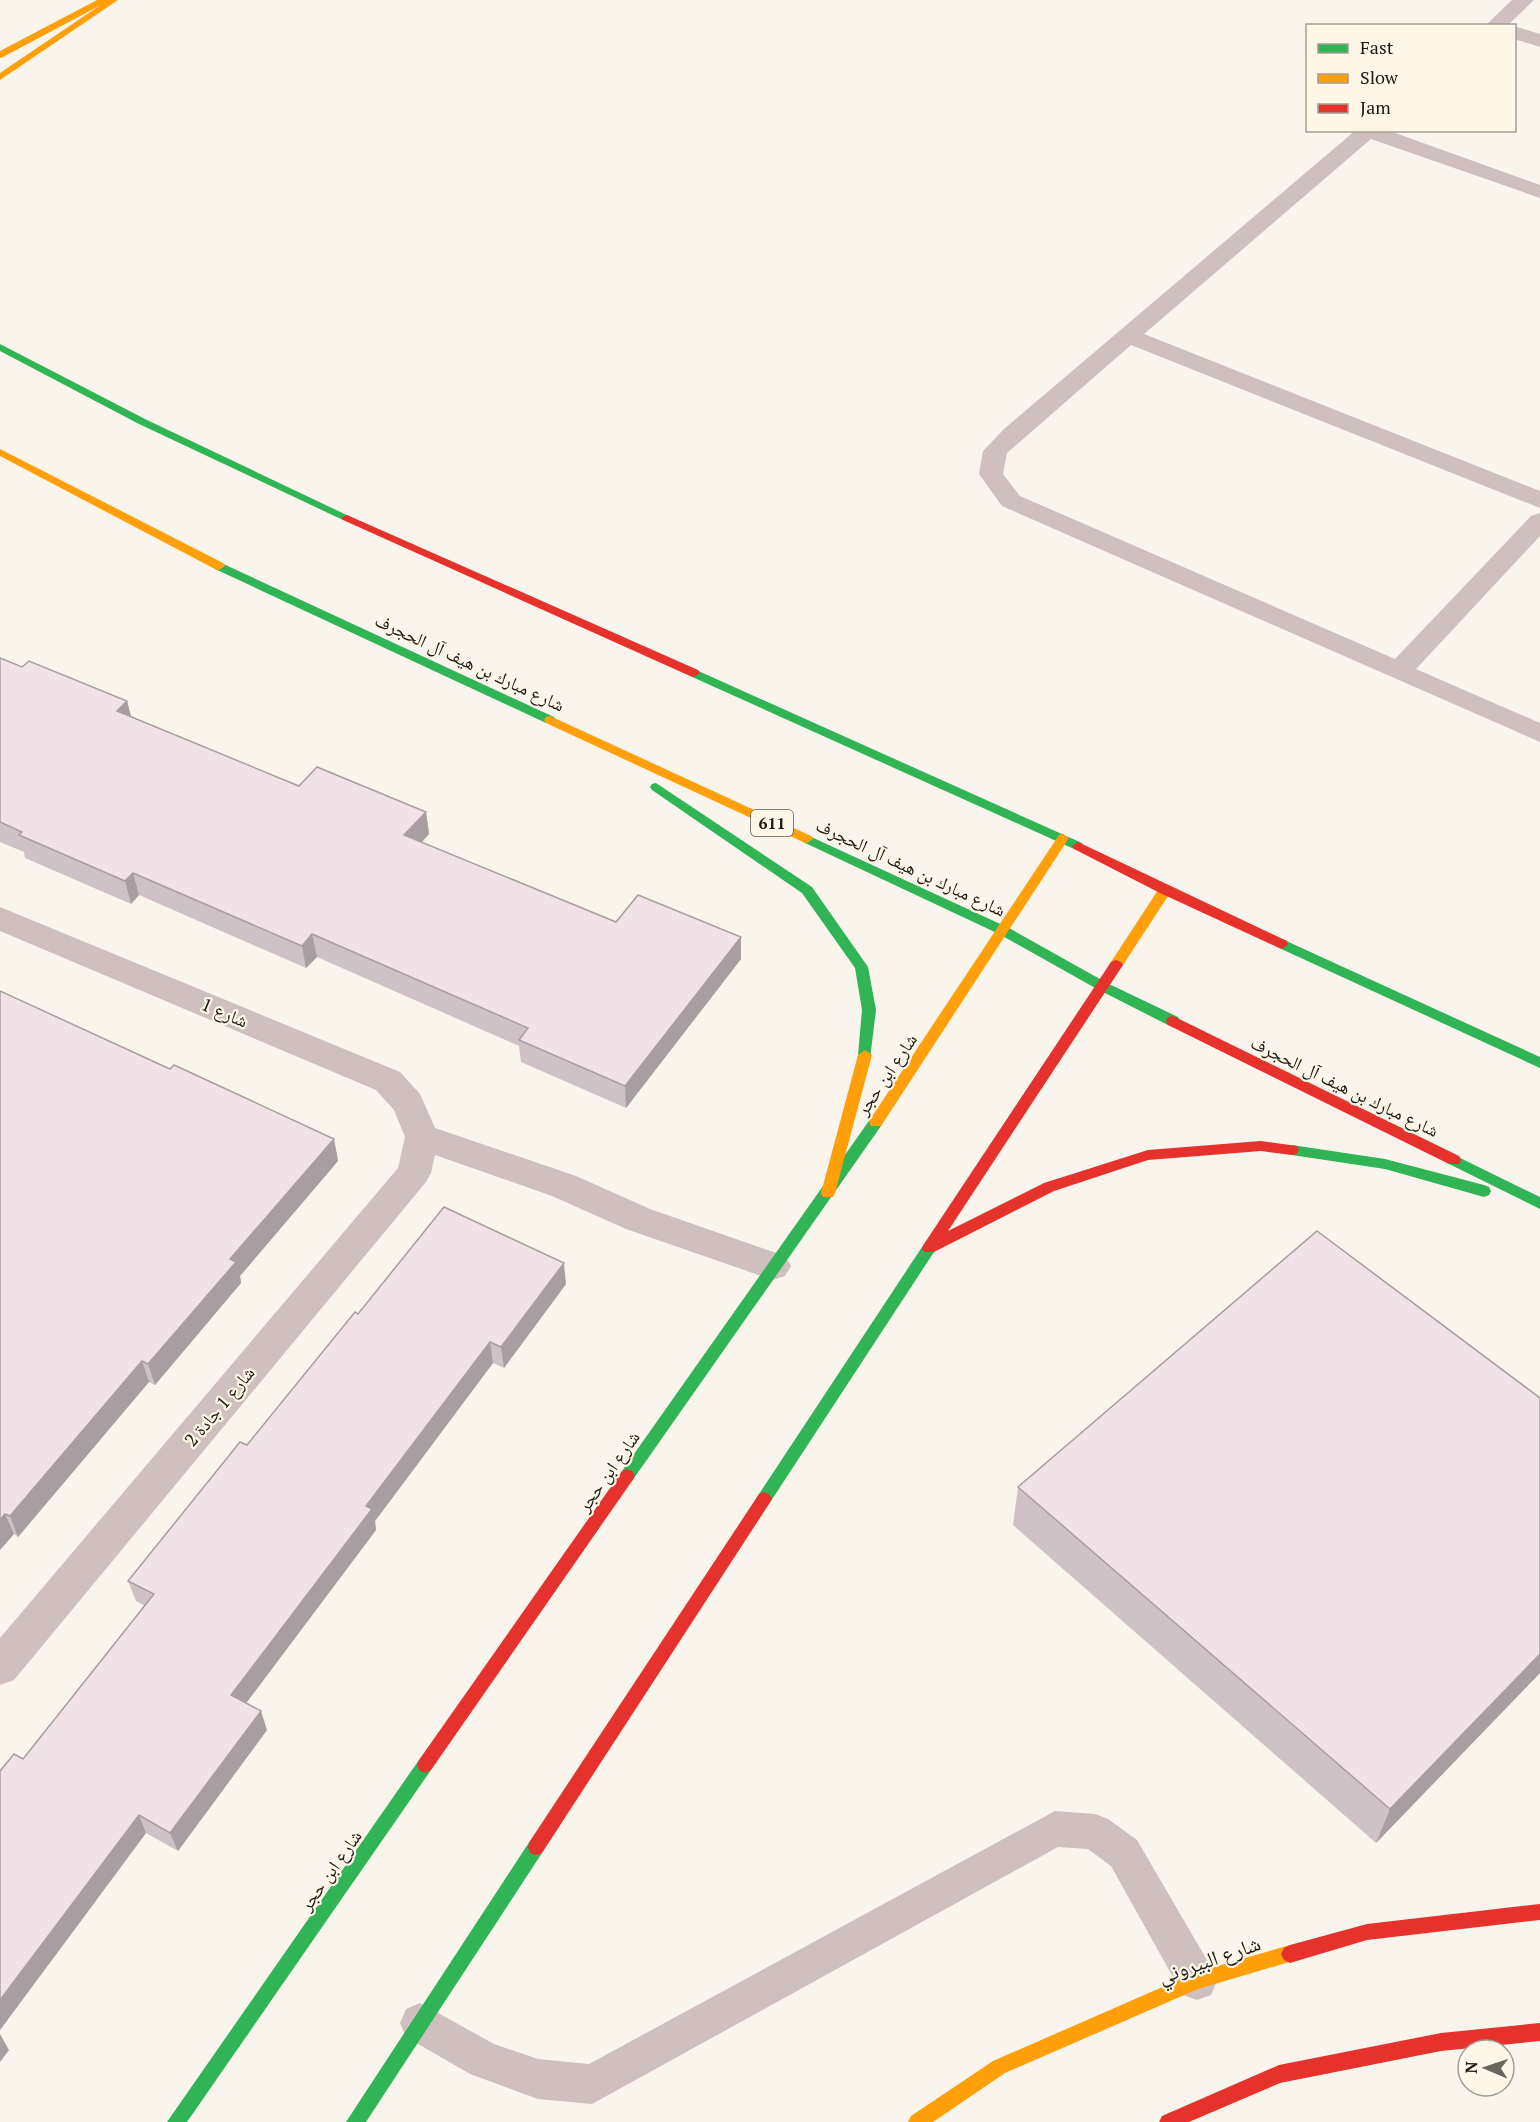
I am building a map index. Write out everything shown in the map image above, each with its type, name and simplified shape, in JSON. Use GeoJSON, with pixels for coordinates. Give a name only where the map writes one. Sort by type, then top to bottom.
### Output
{"type":"FeatureCollection","features":[{"type":"Feature","properties":{"kind":"main road"},"geometry":{"type":"LineString","coordinates":[[0,56],[104,0]]}},
{"type":"Feature","properties":{"kind":"main road"},"geometry":{"type":"LineString","coordinates":[[0,77],[114,0]]}},
{"type":"Feature","properties":{"kind":"main road"},"geometry":{"type":"LineString","coordinates":[[0,337],[142,422]]}},
{"type":"Feature","properties":{"kind":"main road"},"geometry":{"type":"LineString","coordinates":[[0,348],[142,422],[282,489],[1063,838],[1165,890],[1540,1063]]}},
{"type":"Feature","properties":{"kind":"main road","name":"شارع مبارك بن هيف آل الحجرف"},"geometry":{"type":"LineString","coordinates":[[0,452],[207,560],[1005,931],[1102,986],[1540,1205]]}},
{"type":"Feature","properties":{"kind":"main road"},"geometry":{"type":"LineString","coordinates":[[548,718],[690,809],[807,890],[861,967],[869,1010],[865,1060],[828,1193]]}},
{"type":"Feature","properties":{"kind":"main road","name":"شارع ابن حجر"},"geometry":{"type":"LineString","coordinates":[[176,2122],[773,1266],[828,1193],[1005,931],[1063,838]]}},
{"type":"Feature","properties":{"kind":"main road"},"geometry":{"type":"LineString","coordinates":[[355,2122],[1165,890]]}},
{"type":"Feature","properties":{"kind":"main road"},"geometry":{"type":"LineString","coordinates":[[931,1246],[1049,1187],[1148,1155],[1261,1146],[1385,1164],[1540,1205]]}},
{"type":"Feature","properties":{"kind":"main road","name":"شارع البيروني"},"geometry":{"type":"LineString","coordinates":[[917,2122],[999,2067],[1197,1981],[1367,1932],[1540,1912]]}},
{"type":"Feature","properties":{"kind":"main road"},"geometry":{"type":"LineString","coordinates":[[1168,2122],[1279,2074],[1441,2042],[1540,2032]]}},
{"type":"Feature","properties":{"kind":"street","name":"شارع 1"},"geometry":{"type":"LineString","coordinates":[[0,918],[388,1081],[408,1103],[422,1137]]}},
{"type":"Feature","properties":{"kind":"street"},"geometry":{"type":"LineString","coordinates":[[422,1137],[564,1186],[638,1219],[773,1266]]}},
{"type":"Feature","properties":{"kind":"street","name":"شارع 1 جادة 2"},"geometry":{"type":"LineString","coordinates":[[0,1667],[414,1173],[422,1137]]}},
{"type":"Feature","properties":{"kind":"lane"},"geometry":{"type":"LineString","coordinates":[[1497,24],[1524,0]]}},
{"type":"Feature","properties":{"kind":"lane"},"geometry":{"type":"LineString","coordinates":[[1516,32],[1540,41]]}},
{"type":"Feature","properties":{"kind":"lane"},"geometry":{"type":"LineString","coordinates":[[1368,132],[1012,434],[995,452],[991,474],[1011,501],[1540,733]]}},
{"type":"Feature","properties":{"kind":"lane"},"geometry":{"type":"LineString","coordinates":[[1372,132],[1540,192]]}},
{"type":"Feature","properties":{"kind":"lane"},"geometry":{"type":"LineString","coordinates":[[1127,335],[1540,500]]}},
{"type":"Feature","properties":{"kind":"lane"},"geometry":{"type":"LineString","coordinates":[[1399,671],[1540,521]]}},
{"type":"Feature","properties":{"kind":"lane"},"geometry":{"type":"LineString","coordinates":[[420,2023],[484,2060],[538,2079],[592,2084],[1054,1830],[1095,1832],[1124,1853],[1197,1981]]}},
{"type":"Feature","properties":{"kind":"building"},"geometry":{"type":"Polygon","coordinates":[[[0,658],[22,667],[29,661],[127,701],[117,711],[299,786],[317,767],[426,812],[404,835],[616,922],[638,895],[741,937],[625,1086],[519,1040],[528,1028],[312,934],[302,946],[133,873],[125,881],[19,835],[22,832],[0,822],[0,658]]]}},
{"type":"Feature","properties":{"kind":"building"},"geometry":{"type":"Polygon","coordinates":[[[0,991],[170,1069],[174,1065],[334,1139],[230,1259],[236,1262],[148,1364],[142,1361],[10,1516],[5,1514],[0,1520],[0,991]]]}},
{"type":"Feature","properties":{"kind":"building"},"geometry":{"type":"Polygon","coordinates":[[[444,1207],[564,1263],[501,1347],[490,1342],[366,1506],[372,1509],[231,1695],[261,1711],[170,1833],[139,1815],[0,2000],[0,1771],[14,1754],[23,1759],[154,1594],[128,1581],[240,1442],[247,1445],[355,1312],[358,1314],[444,1207]]]}},
{"type":"Feature","properties":{"kind":"building"},"geometry":{"type":"Polygon","coordinates":[[[1317,1231],[1540,1398],[1540,1654],[1390,1809],[1018,1487],[1317,1231]]]}},
{"type":"Feature","properties":{"kind":"traffic: fast"},"geometry":{"type":"LineString","coordinates":[[0,347],[143,422],[347,518]]}},
{"type":"Feature","properties":{"kind":"traffic: fast"},"geometry":{"type":"LineString","coordinates":[[219,566],[550,720]]}},
{"type":"Feature","properties":{"kind":"traffic: fast"},"geometry":{"type":"LineString","coordinates":[[694,673],[1078,846]]}},
{"type":"Feature","properties":{"kind":"traffic: fast"},"geometry":{"type":"LineString","coordinates":[[656,787],[807,890],[861,967],[869,1010],[865,1055]]}},
{"type":"Feature","properties":{"kind":"traffic: fast"},"geometry":{"type":"LineString","coordinates":[[807,839],[1004,931],[1102,986],[1173,1021]]}},
{"type":"Feature","properties":{"kind":"traffic: fast"},"geometry":{"type":"LineString","coordinates":[[1282,944],[1540,1063]]}},
{"type":"Feature","properties":{"kind":"traffic: fast"},"geometry":{"type":"LineString","coordinates":[[627,1476],[876,1122]]}},
{"type":"Feature","properties":{"kind":"traffic: fast"},"geometry":{"type":"LineString","coordinates":[[1292,1150],[1385,1164],[1484,1191]]}},
{"type":"Feature","properties":{"kind":"traffic: fast"},"geometry":{"type":"LineString","coordinates":[[1454,1160],[1540,1203]]}},
{"type":"Feature","properties":{"kind":"traffic: fast"},"geometry":{"type":"LineString","coordinates":[[764,1499],[929,1248]]}},
{"type":"Feature","properties":{"kind":"traffic: fast"},"geometry":{"type":"LineString","coordinates":[[176,2122],[425,1765]]}},
{"type":"Feature","properties":{"kind":"traffic: fast"},"geometry":{"type":"LineString","coordinates":[[355,2122],[536,1847]]}},
{"type":"Feature","properties":{"kind":"traffic: slow"},"geometry":{"type":"LineString","coordinates":[[0,55],[104,0]]}},
{"type":"Feature","properties":{"kind":"traffic: slow"},"geometry":{"type":"LineString","coordinates":[[0,77],[114,0]]}},
{"type":"Feature","properties":{"kind":"traffic: slow"},"geometry":{"type":"LineString","coordinates":[[0,452],[219,566]]}},
{"type":"Feature","properties":{"kind":"traffic: slow"},"geometry":{"type":"LineString","coordinates":[[550,720],[807,839]]}},
{"type":"Feature","properties":{"kind":"traffic: slow"},"geometry":{"type":"LineString","coordinates":[[876,1122],[1063,838]]}},
{"type":"Feature","properties":{"kind":"traffic: slow"},"geometry":{"type":"LineString","coordinates":[[1116,965],[1165,890]]}},
{"type":"Feature","properties":{"kind":"traffic: slow"},"geometry":{"type":"LineString","coordinates":[[828,1193],[865,1055]]}},
{"type":"Feature","properties":{"kind":"traffic: slow"},"geometry":{"type":"LineString","coordinates":[[917,2122],[999,2067],[1197,1981],[1290,1954]]}},
{"type":"Feature","properties":{"kind":"traffic: jam"},"geometry":{"type":"LineString","coordinates":[[347,518],[694,673]]}},
{"type":"Feature","properties":{"kind":"traffic: jam"},"geometry":{"type":"LineString","coordinates":[[1078,846],[1165,890],[1282,944]]}},
{"type":"Feature","properties":{"kind":"traffic: jam"},"geometry":{"type":"LineString","coordinates":[[929,1248],[1116,965]]}},
{"type":"Feature","properties":{"kind":"traffic: jam"},"geometry":{"type":"LineString","coordinates":[[1173,1021],[1454,1160]]}},
{"type":"Feature","properties":{"kind":"traffic: jam"},"geometry":{"type":"LineString","coordinates":[[931,1246],[1049,1187],[1148,1155],[1261,1146],[1292,1150]]}},
{"type":"Feature","properties":{"kind":"traffic: jam"},"geometry":{"type":"LineString","coordinates":[[425,1765],[627,1476]]}},
{"type":"Feature","properties":{"kind":"traffic: jam"},"geometry":{"type":"LineString","coordinates":[[536,1847],[764,1499]]}},
{"type":"Feature","properties":{"kind":"traffic: jam"},"geometry":{"type":"LineString","coordinates":[[1290,1954],[1367,1932],[1540,1912]]}},
{"type":"Feature","properties":{"kind":"traffic: jam"},"geometry":{"type":"LineString","coordinates":[[1168,2122],[1279,2074],[1441,2042],[1540,2032]]}}]}
